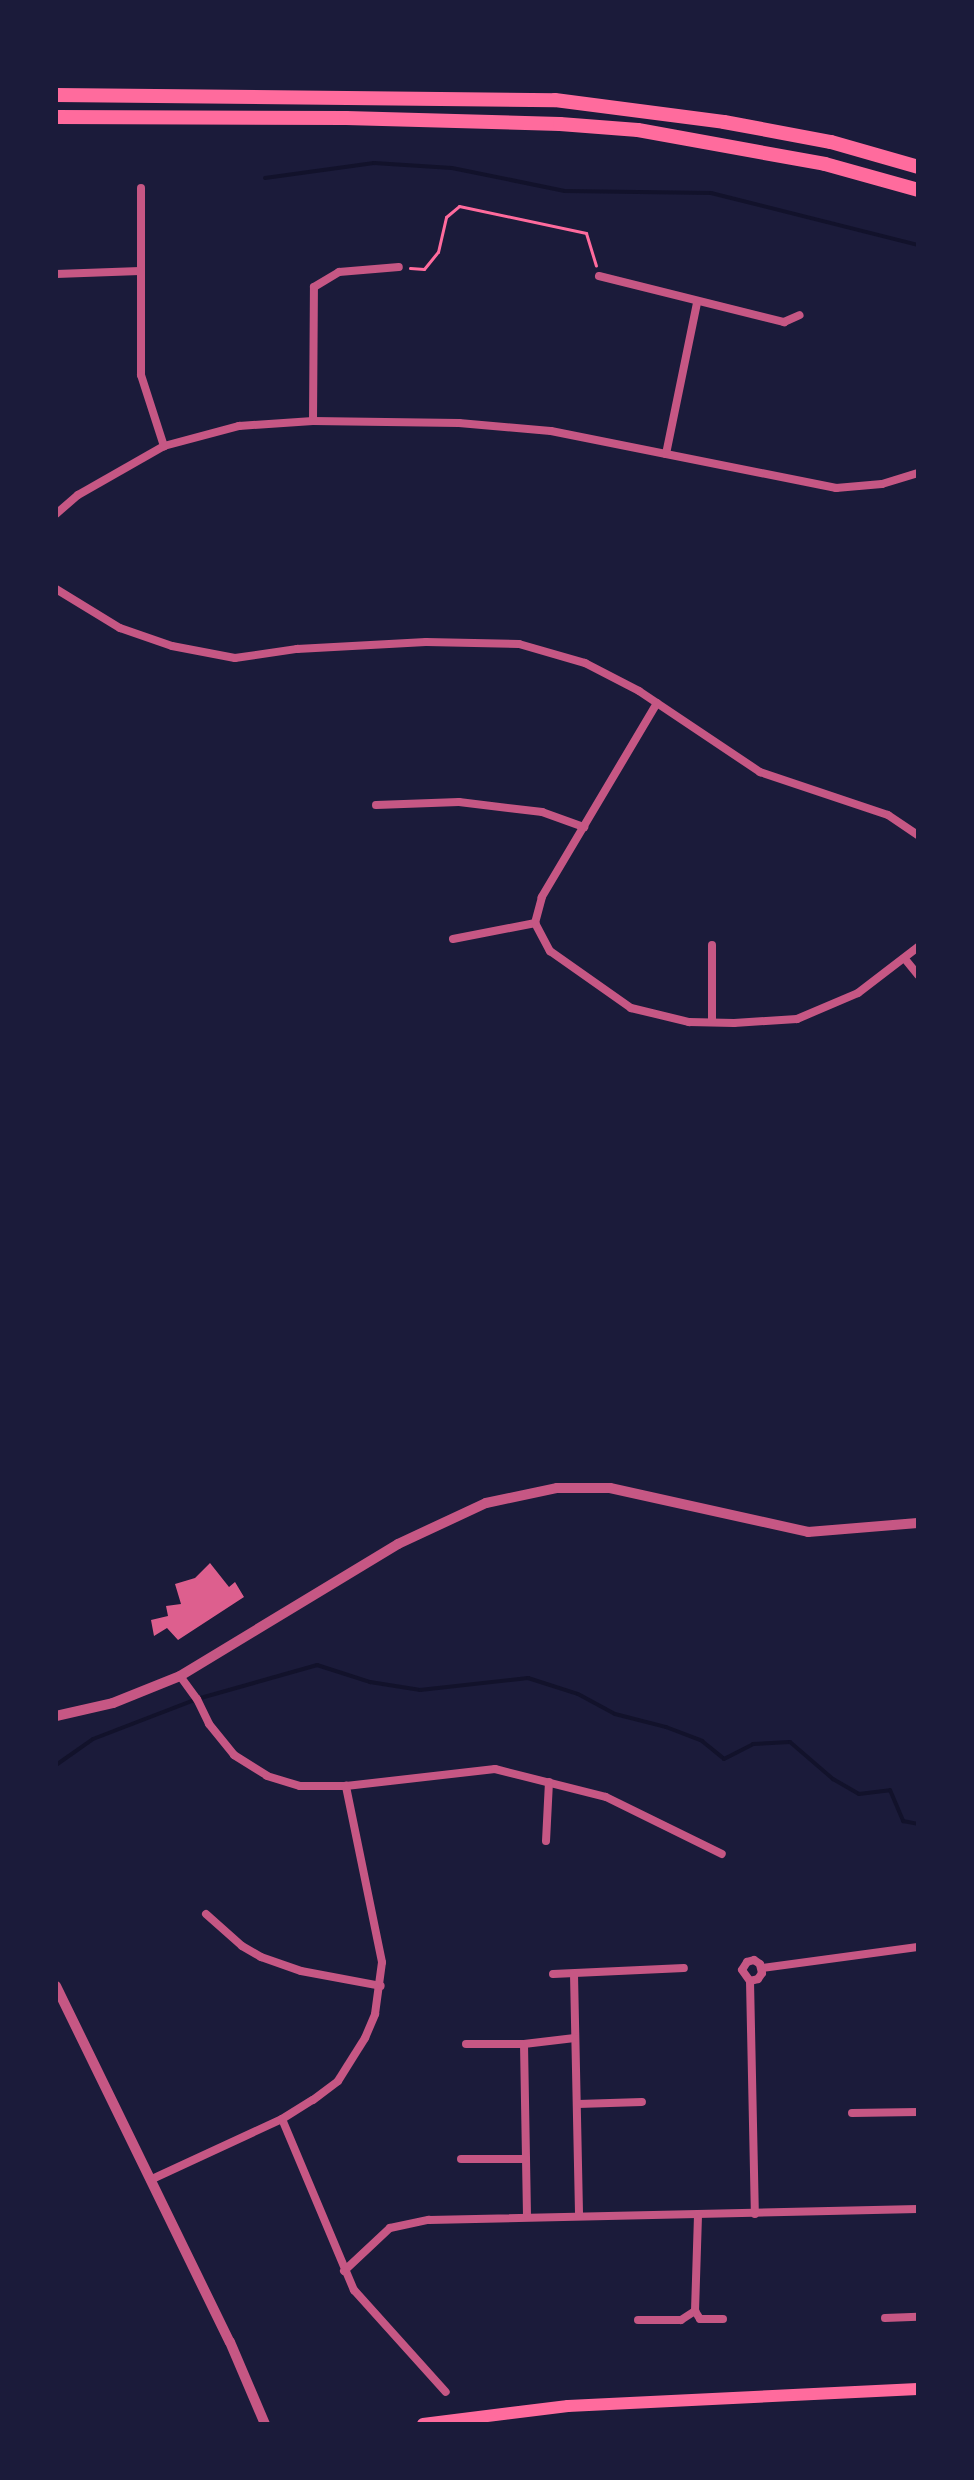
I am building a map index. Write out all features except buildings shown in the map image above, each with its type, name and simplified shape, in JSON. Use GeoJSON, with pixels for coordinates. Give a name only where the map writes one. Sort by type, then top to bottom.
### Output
{"type":"FeatureCollection","features":[{"type":"Feature","properties":{"kind":"main road"},"geometry":{"type":"LineString","coordinates":[[56,95],[555,100],[724,122],[831,142],[918,167]]}},
{"type":"Feature","properties":{"kind":"main road"},"geometry":{"type":"LineString","coordinates":[[56,117],[346,118],[623,129],[810,161],[918,190]]}},
{"type":"Feature","properties":{"kind":"main road"},"geometry":{"type":"LineString","coordinates":[[423,2424],[601,2403],[918,2389]]}},
{"type":"Feature","properties":{"kind":"street"},"geometry":{"type":"LineString","coordinates":[[141,188],[141,375],[164,446]]}},
{"type":"Feature","properties":{"kind":"street"},"geometry":{"type":"LineString","coordinates":[[313,421],[314,287],[339,272],[399,267]]}},
{"type":"Feature","properties":{"kind":"street"},"geometry":{"type":"LineString","coordinates":[[56,274],[140,271]]}},
{"type":"Feature","properties":{"kind":"street"},"geometry":{"type":"LineString","coordinates":[[599,276],[697,303],[784,322],[800,315]]}},
{"type":"Feature","properties":{"kind":"street"},"geometry":{"type":"LineString","coordinates":[[666,454],[697,303]]}},
{"type":"Feature","properties":{"kind":"street"},"geometry":{"type":"LineString","coordinates":[[56,514],[78,495],[164,446],[239,426],[313,421],[459,423],[536,430],[836,488],[882,484],[918,473]]}},
{"type":"Feature","properties":{"kind":"street"},"geometry":{"type":"LineString","coordinates":[[56,589],[120,628],[172,646],[235,658],[297,649],[426,642],[467,640],[519,644],[585,663],[657,703],[760,772],[888,815],[918,835]]}},
{"type":"Feature","properties":{"kind":"street"},"geometry":{"type":"LineString","coordinates":[[657,703],[542,897],[535,923],[550,951],[631,1008],[689,1022],[712,1022],[797,1019],[858,993],[918,947]]}},
{"type":"Feature","properties":{"kind":"street"},"geometry":{"type":"LineString","coordinates":[[376,805],[459,802],[542,812],[584,827]]}},
{"type":"Feature","properties":{"kind":"street"},"geometry":{"type":"LineString","coordinates":[[453,939],[535,923]]}},
{"type":"Feature","properties":{"kind":"street"},"geometry":{"type":"LineString","coordinates":[[712,945],[712,1022]]}},
{"type":"Feature","properties":{"kind":"street"},"geometry":{"type":"LineString","coordinates":[[905,959],[918,975]]}},
{"type":"Feature","properties":{"kind":"street"},"geometry":{"type":"LineString","coordinates":[[56,1716],[113,1703],[180,1676],[398,1544],[486,1503],[557,1488],[610,1488],[808,1532],[918,1523]]}},
{"type":"Feature","properties":{"kind":"street"},"geometry":{"type":"LineString","coordinates":[[180,1676],[197,1699],[209,1724],[234,1755],[267,1776],[300,1786],[346,1786],[495,1769],[606,1797],[722,1854]]}},
{"type":"Feature","properties":{"kind":"street"},"geometry":{"type":"LineString","coordinates":[[546,1841],[549,1782]]}},
{"type":"Feature","properties":{"kind":"street"},"geometry":{"type":"LineString","coordinates":[[150,2180],[282,2119],[338,2081],[353,2061],[375,2014],[381,1986],[378,1935],[346,1786]]}},
{"type":"Feature","properties":{"kind":"street"},"geometry":{"type":"LineString","coordinates":[[206,1914],[242,1946],[261,1957],[301,1971],[381,1986]]}},
{"type":"Feature","properties":{"kind":"street"},"geometry":{"type":"LineString","coordinates":[[762,1968],[918,1947]]}},
{"type":"Feature","properties":{"kind":"street"},"geometry":{"type":"LineString","coordinates":[[755,2214],[750,1981],[742,1974],[744,1964],[754,1960],[762,1968]]}},
{"type":"Feature","properties":{"kind":"street"},"geometry":{"type":"LineString","coordinates":[[553,1974],[684,1968]]}},
{"type":"Feature","properties":{"kind":"street"},"geometry":{"type":"LineString","coordinates":[[750,1981],[760,1977],[762,1968]]}},
{"type":"Feature","properties":{"kind":"street"},"geometry":{"type":"LineString","coordinates":[[574,1974],[579,2215]]}},
{"type":"Feature","properties":{"kind":"street"},"geometry":{"type":"LineString","coordinates":[[56,1986],[265,2424]]}},
{"type":"Feature","properties":{"kind":"street"},"geometry":{"type":"LineString","coordinates":[[466,2044],[524,2044],[575,2038]]}},
{"type":"Feature","properties":{"kind":"street"},"geometry":{"type":"LineString","coordinates":[[524,2044],[527,2216]]}},
{"type":"Feature","properties":{"kind":"street"},"geometry":{"type":"LineString","coordinates":[[578,2104],[642,2102]]}},
{"type":"Feature","properties":{"kind":"street"},"geometry":{"type":"LineString","coordinates":[[852,2113],[918,2112]]}},
{"type":"Feature","properties":{"kind":"street"},"geometry":{"type":"LineString","coordinates":[[282,2119],[344,2271],[367,2306],[446,2392]]}},
{"type":"Feature","properties":{"kind":"street"},"geometry":{"type":"LineString","coordinates":[[461,2159],[526,2159]]}},
{"type":"Feature","properties":{"kind":"street"},"geometry":{"type":"LineString","coordinates":[[344,2271],[390,2228],[429,2220],[918,2209]]}},
{"type":"Feature","properties":{"kind":"street"},"geometry":{"type":"LineString","coordinates":[[698,2214],[695,2311],[700,2319],[723,2319]]}},
{"type":"Feature","properties":{"kind":"street"},"geometry":{"type":"LineString","coordinates":[[638,2320],[681,2320],[695,2311]]}},
{"type":"Feature","properties":{"kind":"street"},"geometry":{"type":"LineString","coordinates":[[885,2318],[918,2317]]}},
{"type":"Feature","properties":{"kind":"path"},"geometry":{"type":"LineString","coordinates":[[399,267],[424,269],[438,252],[446,217],[459,206],[586,233],[599,276]]}},
{"type":"Feature","properties":{"kind":"waterway"},"geometry":{"type":"LineString","coordinates":[[265,178],[374,163],[452,168],[565,191],[711,193],[918,245]]}},
{"type":"Feature","properties":{"kind":"waterway"},"geometry":{"type":"LineString","coordinates":[[56,1765],[93,1739],[197,1699],[317,1665],[370,1682],[420,1690],[528,1678],[578,1694],[615,1714],[666,1727],[702,1741],[724,1759],[753,1744],[790,1742],[833,1779],[859,1794],[890,1790],[903,1821],[918,1824]]}}]}
